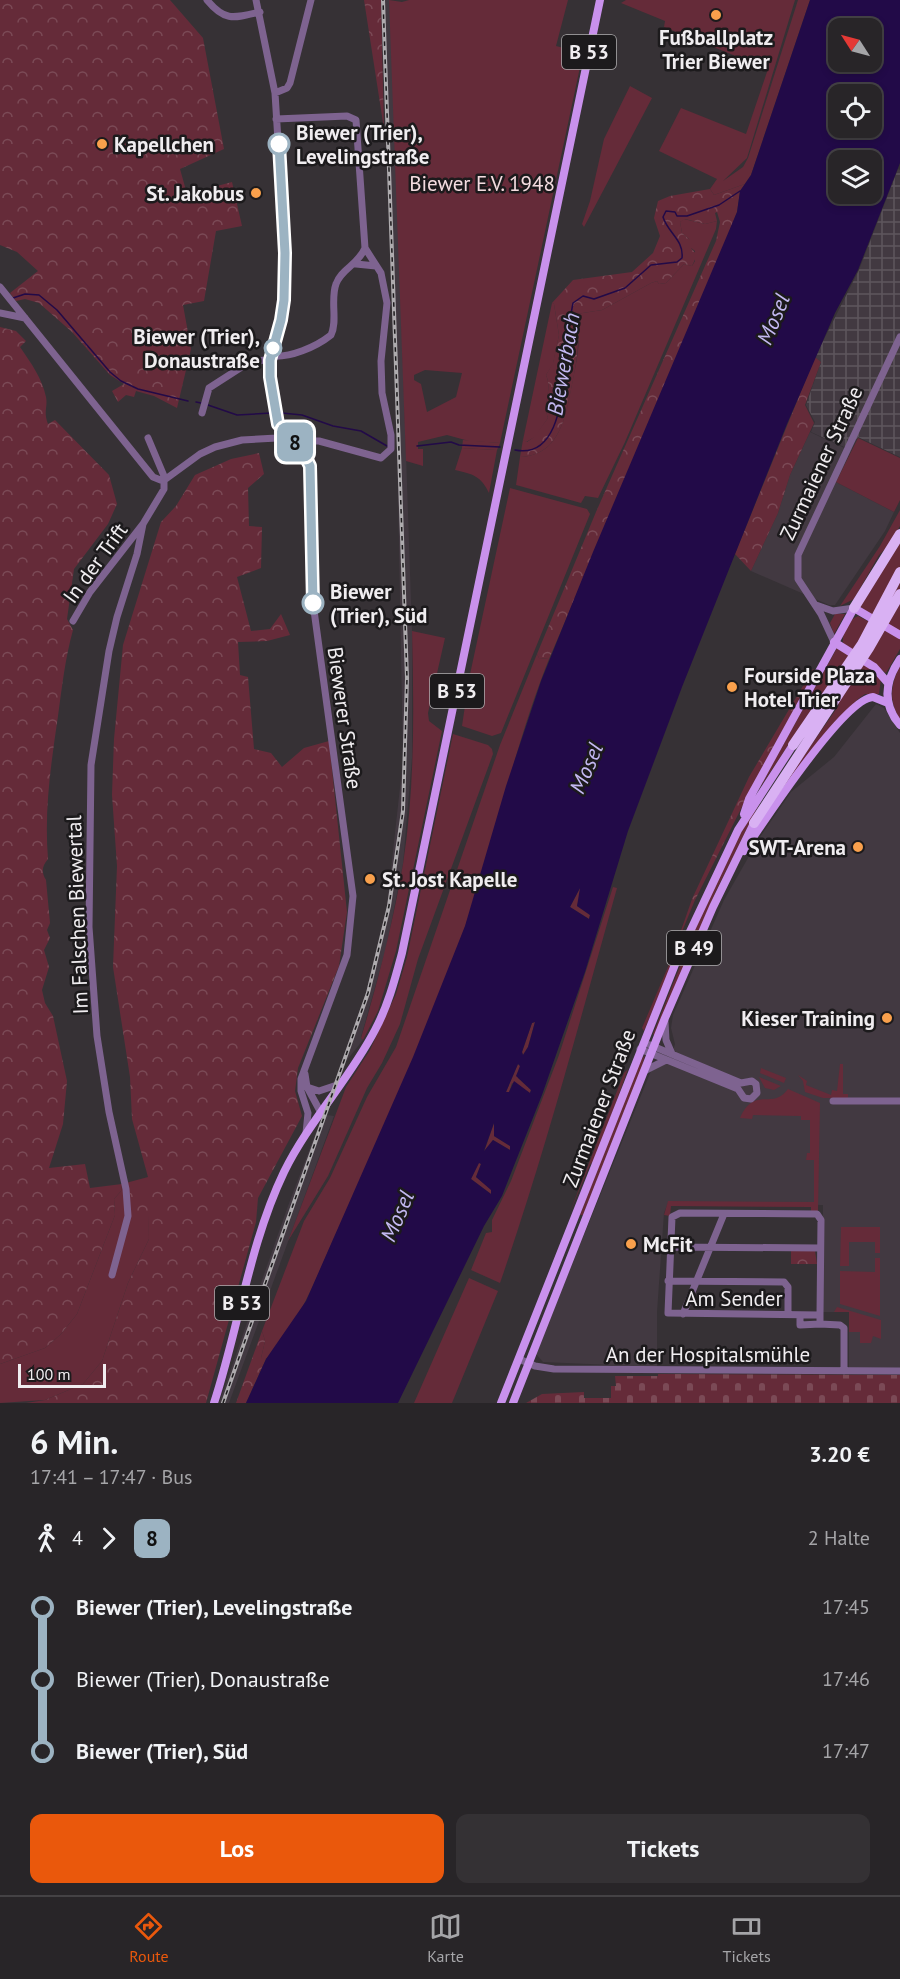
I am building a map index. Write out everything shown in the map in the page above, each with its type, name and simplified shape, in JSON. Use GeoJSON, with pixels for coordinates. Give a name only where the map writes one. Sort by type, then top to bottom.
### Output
{"type":"FeatureCollection","features":[{"type":"Feature","properties":{"kind":"highway"},"geometry":{"type":"LineString","coordinates":[[854,608],[900,534]]}},
{"type":"Feature","properties":{"kind":"highway"},"geometry":{"type":"LineString","coordinates":[[793,745],[831,699],[900,572]]}},
{"type":"Feature","properties":{"kind":"highway"},"geometry":{"type":"LineString","coordinates":[[754,823],[900,594]]}},
{"type":"Feature","properties":{"kind":"main road","name":"B 53"},"geometry":{"type":"LineString","coordinates":[[214,1403],[270,1204],[289,1162],[306,1133],[348,1073],[382,1016],[402,953],[600,0]]}},
{"type":"Feature","properties":{"kind":"main road"},"geometry":{"type":"LineString","coordinates":[[738,830],[749,799],[854,608],[900,635]]}},
{"type":"Feature","properties":{"kind":"main road","name":"Zurmaiener Straße"},"geometry":{"type":"LineString","coordinates":[[834,642],[877,670],[888,683]]}},
{"type":"Feature","properties":{"kind":"main road"},"geometry":{"type":"LineString","coordinates":[[900,659],[888,683],[888,703],[900,725]]}},
{"type":"Feature","properties":{"kind":"main road"},"geometry":{"type":"LineString","coordinates":[[725,879],[786,789],[823,742],[863,700],[873,697],[888,703]]}},
{"type":"Feature","properties":{"kind":"main road"},"geometry":{"type":"LineString","coordinates":[[738,830],[793,745]]}},
{"type":"Feature","properties":{"kind":"main road"},"geometry":{"type":"LineString","coordinates":[[725,879],[754,823]]}},
{"type":"Feature","properties":{"kind":"main road","name":"Zurmaiener Straße"},"geometry":{"type":"LineString","coordinates":[[501,1403],[642,1046],[711,884],[738,830]]}},
{"type":"Feature","properties":{"kind":"main road","name":"Zurmaiener Straße"},"geometry":{"type":"LineString","coordinates":[[514,1400],[643,1072],[725,879]]}},
{"type":"Feature","properties":{"kind":"main road"},"geometry":{"type":"LineString","coordinates":[[505,1392],[514,1400]]}},
{"type":"Feature","properties":{"kind":"street"},"geometry":{"type":"LineString","coordinates":[[207,0],[220,14],[227,17],[260,12]]}},
{"type":"Feature","properties":{"kind":"street","name":"Biewerer Straße"},"geometry":{"type":"LineString","coordinates":[[256,0],[275,93],[285,253],[281,320],[271,358],[276,416],[285,434],[300,447],[310,466],[313,603],[353,896],[347,954],[305,1068]]}},
{"type":"Feature","properties":{"kind":"street"},"geometry":{"type":"LineString","coordinates":[[275,93],[287,88],[290,83],[311,0]]}},
{"type":"Feature","properties":{"kind":"street"},"geometry":{"type":"LineString","coordinates":[[276,119],[347,116],[356,120],[365,248],[381,273],[387,303],[381,356],[381,379],[384,410],[393,443],[386,457],[376,458],[319,441],[309,441],[300,447]]}},
{"type":"Feature","properties":{"kind":"street"},"geometry":{"type":"LineString","coordinates":[[203,408],[210,388],[243,366],[257,359],[284,356],[311,347],[331,335],[336,284],[341,276],[356,264],[365,248]]}},
{"type":"Feature","properties":{"kind":"street"},"geometry":{"type":"LineString","coordinates":[[356,264],[376,266]]}},
{"type":"Feature","properties":{"kind":"street"},"geometry":{"type":"LineString","coordinates":[[0,287],[153,477],[163,481]]}},
{"type":"Feature","properties":{"kind":"street"},"geometry":{"type":"LineString","coordinates":[[0,313],[25,318]]}},
{"type":"Feature","properties":{"kind":"street","name":"Zurmaiener Straße"},"geometry":{"type":"LineString","coordinates":[[834,642],[815,605],[798,579],[798,555],[900,337]]}},
{"type":"Feature","properties":{"kind":"street"},"geometry":{"type":"LineString","coordinates":[[163,481],[200,453],[215,447],[243,440],[277,438],[285,434]]}},
{"type":"Feature","properties":{"kind":"street"},"geometry":{"type":"LineString","coordinates":[[143,524],[164,489],[164,476],[148,438]]}},
{"type":"Feature","properties":{"kind":"street","name":"Im Falschen Biewertal"},"geometry":{"type":"LineString","coordinates":[[112,1275],[128,1216],[126,1189],[109,1112],[97,1036],[89,927],[91,765],[109,651],[137,554],[143,524]]}},
{"type":"Feature","properties":{"kind":"street","name":"In der Trift"},"geometry":{"type":"LineString","coordinates":[[73,621],[90,592],[143,524]]}},
{"type":"Feature","properties":{"kind":"street"},"geometry":{"type":"LineString","coordinates":[[815,605],[833,611],[854,608]]}},
{"type":"Feature","properties":{"kind":"street"},"geometry":{"type":"LineString","coordinates":[[665,1018],[664,1035],[669,1057]]}},
{"type":"Feature","properties":{"kind":"street"},"geometry":{"type":"LineString","coordinates":[[642,1046],[740,1086]]}},
{"type":"Feature","properties":{"kind":"street"},"geometry":{"type":"LineString","coordinates":[[643,1072],[669,1057]]}},
{"type":"Feature","properties":{"kind":"street"},"geometry":{"type":"LineString","coordinates":[[305,1068],[307,1087],[322,1108]]}},
{"type":"Feature","properties":{"kind":"street"},"geometry":{"type":"LineString","coordinates":[[305,1068],[300,1089],[308,1113],[306,1133]]}},
{"type":"Feature","properties":{"kind":"street"},"geometry":{"type":"LineString","coordinates":[[307,1087],[318,1091],[340,1084]]}},
{"type":"Feature","properties":{"kind":"street"},"geometry":{"type":"LineString","coordinates":[[833,1101],[900,1101]]}},
{"type":"Feature","properties":{"kind":"street"},"geometry":{"type":"LineString","coordinates":[[305,1104],[322,1108]]}},
{"type":"Feature","properties":{"kind":"street"},"geometry":{"type":"LineString","coordinates":[[683,1314],[724,1214]]}},
{"type":"Feature","properties":{"kind":"street"},"geometry":{"type":"LineString","coordinates":[[788,1314],[789,1287],[784,1282],[668,1281],[674,1215],[819,1216],[820,1324]]}},
{"type":"Feature","properties":{"kind":"street"},"geometry":{"type":"LineString","coordinates":[[670,1247],[820,1248]]}},
{"type":"Feature","properties":{"kind":"street","name":"Am Sender"},"geometry":{"type":"LineString","coordinates":[[668,1281],[668,1313],[820,1315]]}},
{"type":"Feature","properties":{"kind":"street","name":"Am Sender"},"geometry":{"type":"LineString","coordinates":[[800,1315],[800,1325],[840,1324],[844,1328],[844,1371]]}},
{"type":"Feature","properties":{"kind":"street","name":"An der Hospitalsmühle"},"geometry":{"type":"LineString","coordinates":[[519,1359],[554,1369],[900,1371]]}},
{"type":"Feature","properties":{"kind":"shaded area"},"geometry":{"type":"Polygon","coordinates":[[[381,0],[389,0],[392,40],[412,631],[412,758],[403,864],[386,949],[361,1037],[363,1040],[347,1060],[342,1060],[366,993],[387,906],[403,760],[397,438],[381,0]]]}},
{"type":"Feature","properties":{"kind":"shaded area"},"geometry":{"type":"Polygon","coordinates":[[[898,169],[900,170],[900,457],[858,437],[851,450],[811,432],[815,422],[806,405],[821,362],[815,357],[859,270],[898,169]]]}},
{"type":"Feature","properties":{"kind":"shaded area"},"geometry":{"type":"Polygon","coordinates":[[[810,432],[851,451],[836,482],[894,512],[885,531],[835,605],[829,605],[751,571],[778,513],[790,475],[810,432]]]}},
{"type":"Feature","properties":{"kind":"shaded area"},"geometry":{"type":"Polygon","coordinates":[[[876,704],[884,708],[900,733],[900,1371],[849,1371],[849,1312],[823,1312],[823,1205],[668,1203],[664,1213],[657,1312],[657,1367],[543,1362],[536,1354],[546,1328],[651,1071],[672,1054],[675,1044],[671,1028],[673,1015],[724,900],[760,837],[791,792],[834,757],[876,704]]]}},
{"type":"Feature","properties":{"kind":"shaded area"},"geometry":{"type":"Polygon","coordinates":[[[327,1115],[334,1116],[229,1403],[219,1403],[288,1206],[318,1127],[327,1115]]]}},
{"type":"Feature","properties":{"kind":"green space"},"geometry":{"type":"Polygon","coordinates":[[[0,0],[170,0],[203,38],[224,149],[180,169],[187,194],[232,182],[242,226],[216,231],[204,301],[183,305],[191,349],[177,408],[154,396],[136,391],[134,397],[126,395],[118,402],[112,391],[124,384],[110,375],[72,332],[39,303],[25,299],[16,301],[10,293],[38,271],[17,252],[0,245],[0,0]]]}},
{"type":"Feature","properties":{"kind":"green space"},"geometry":{"type":"Polygon","coordinates":[[[364,0],[381,0],[384,129],[364,0]]]}},
{"type":"Feature","properties":{"kind":"green space","name":"Biewer E.V. 1948"},"geometry":{"type":"Polygon","coordinates":[[[389,0],[402,2],[409,0],[568,0],[556,46],[583,53],[500,443],[469,441],[447,435],[418,442],[418,449],[423,449],[423,466],[406,461],[389,0]],[[425,370],[414,375],[414,380],[421,384],[427,412],[456,397],[462,373],[425,370]]]}},
{"type":"Feature","properties":{"kind":"green space"},"geometry":{"type":"Polygon","coordinates":[[[626,0],[795,0],[747,158],[723,181],[743,167],[748,158],[798,0],[810,0],[751,175],[745,184],[714,195],[710,189],[717,179],[659,151],[681,108],[746,134],[768,69],[664,27],[665,21],[621,3],[626,0]]]}},
{"type":"Feature","properties":{"kind":"green space"},"geometry":{"type":"Polygon","coordinates":[[[630,86],[652,98],[584,227],[582,224],[590,201],[604,139],[630,86]]]}},
{"type":"Feature","properties":{"kind":"green space"},"geometry":{"type":"Polygon","coordinates":[[[745,184],[740,191],[737,212],[707,289],[549,659],[539,658],[537,654],[596,512],[716,241],[720,222],[717,212],[715,213],[717,221],[705,224],[685,219],[680,222],[682,233],[691,241],[691,248],[697,255],[692,266],[684,264],[666,283],[659,284],[657,281],[651,283],[602,310],[576,314],[579,315],[581,323],[577,329],[576,361],[568,406],[560,430],[545,449],[520,457],[523,440],[527,442],[534,437],[548,418],[546,375],[553,363],[559,335],[552,303],[573,280],[632,272],[653,253],[660,236],[654,218],[658,201],[670,196],[710,189],[714,195],[745,184]]]}},
{"type":"Feature","properties":{"kind":"green space"},"geometry":{"type":"Polygon","coordinates":[[[684,219],[705,224],[717,221],[716,229],[625,442],[598,498],[585,496],[581,503],[516,485],[520,457],[545,449],[560,430],[578,354],[577,328],[581,323],[579,315],[576,314],[602,310],[651,283],[657,281],[659,284],[666,283],[684,264],[692,266],[695,261],[695,251],[691,248],[689,239],[682,233],[680,222],[684,219]]]}},
{"type":"Feature","properties":{"kind":"green space"},"geometry":{"type":"Polygon","coordinates":[[[552,303],[559,335],[553,364],[546,375],[548,418],[535,437],[526,442],[523,440],[552,303]]]}},
{"type":"Feature","properties":{"kind":"green space"},"geometry":{"type":"Polygon","coordinates":[[[0,327],[16,331],[26,341],[20,347],[42,383],[46,397],[48,424],[55,420],[109,475],[117,504],[108,524],[74,569],[67,619],[73,630],[64,673],[49,787],[48,859],[43,867],[43,874],[46,880],[50,923],[47,930],[50,938],[44,950],[49,967],[42,990],[45,1003],[53,1016],[67,1081],[63,1124],[49,1168],[85,1164],[90,1188],[122,1184],[121,1191],[114,1199],[115,1215],[77,1314],[61,1334],[45,1348],[0,1364],[0,327]]]}},
{"type":"Feature","properties":{"kind":"green space"},"geometry":{"type":"Polygon","coordinates":[[[815,357],[821,362],[805,405],[814,423],[790,475],[778,513],[751,571],[735,554],[815,357]]]}},
{"type":"Feature","properties":{"kind":"green space"},"geometry":{"type":"Polygon","coordinates":[[[858,438],[900,458],[900,500],[894,512],[836,482],[858,438]]]}},
{"type":"Feature","properties":{"kind":"green space"},"geometry":{"type":"Polygon","coordinates":[[[463,440],[500,443],[497,450],[462,448],[463,440]]]}},
{"type":"Feature","properties":{"kind":"green space"},"geometry":{"type":"Polygon","coordinates":[[[462,448],[497,450],[489,493],[476,477],[455,470],[462,448]]]}},
{"type":"Feature","properties":{"kind":"green space"},"geometry":{"type":"Polygon","coordinates":[[[259,453],[264,474],[248,488],[249,526],[262,527],[261,568],[237,577],[251,631],[270,629],[281,614],[290,635],[267,641],[238,642],[240,675],[248,677],[254,749],[271,753],[282,767],[304,748],[329,741],[347,912],[339,966],[298,1068],[295,1091],[302,1116],[258,1198],[256,1222],[206,1403],[26,1403],[45,1400],[83,1384],[102,1361],[128,1283],[149,1239],[148,1215],[131,1214],[130,1193],[148,1190],[148,1177],[132,1119],[130,1077],[113,967],[117,866],[112,795],[114,739],[123,645],[161,522],[176,506],[195,475],[231,459],[259,453]]]}},
{"type":"Feature","properties":{"kind":"green space"},"geometry":{"type":"Polygon","coordinates":[[[510,488],[587,509],[590,514],[501,733],[492,736],[462,726],[469,679],[510,488]]]}},
{"type":"Feature","properties":{"kind":"green space"},"geometry":{"type":"Polygon","coordinates":[[[900,510],[900,526],[888,546],[879,555],[854,599],[840,606],[880,546],[900,510]]]}},
{"type":"Feature","properties":{"kind":"green space"},"geometry":{"type":"Polygon","coordinates":[[[900,541],[900,632],[860,607],[900,541]]]}},
{"type":"Feature","properties":{"kind":"green space"},"geometry":{"type":"Polygon","coordinates":[[[835,614],[845,614],[834,634],[830,623],[835,614]]]}},
{"type":"Feature","properties":{"kind":"green space"},"geometry":{"type":"Polygon","coordinates":[[[858,616],[900,638],[900,649],[886,673],[843,643],[846,627],[858,616]]]}},
{"type":"Feature","properties":{"kind":"green space"},"geometry":{"type":"Polygon","coordinates":[[[412,631],[445,638],[428,713],[429,721],[442,731],[396,951],[378,1011],[363,1040],[361,1038],[395,908],[407,835],[413,748],[412,631]]]}},
{"type":"Feature","properties":{"kind":"green space"},"geometry":{"type":"Polygon","coordinates":[[[837,648],[875,671],[881,678],[879,694],[865,694],[858,699],[820,740],[768,807],[839,705],[822,694],[757,792],[837,648]]]}},
{"type":"Feature","properties":{"kind":"green space"},"geometry":{"type":"Polygon","coordinates":[[[537,654],[539,658],[549,659],[525,725],[476,894],[435,1006],[312,1287],[284,1339],[264,1360],[261,1358],[265,1341],[262,1331],[304,1221],[330,1178],[367,1097],[396,1047],[500,745],[537,654]]]}},
{"type":"Feature","properties":{"kind":"green space"},"geometry":{"type":"Polygon","coordinates":[[[900,665],[900,719],[894,706],[892,692],[900,665]]]}},
{"type":"Feature","properties":{"kind":"green space"},"geometry":{"type":"Polygon","coordinates":[[[813,669],[815,671],[756,779],[695,900],[692,899],[749,777],[813,669]]]}},
{"type":"Feature","properties":{"kind":"green space"},"geometry":{"type":"Polygon","coordinates":[[[453,734],[488,745],[493,754],[418,959],[400,1024],[382,1063],[367,1088],[328,1176],[288,1241],[346,1087],[370,1050],[396,994],[407,957],[453,734]]]}},
{"type":"Feature","properties":{"kind":"green space"},"geometry":{"type":"Polygon","coordinates":[[[763,796],[715,893],[655,1036],[653,1034],[716,882],[763,796]]]}},
{"type":"Feature","properties":{"kind":"green space"},"geometry":{"type":"Polygon","coordinates":[[[613,887],[617,888],[562,1086],[500,1283],[471,1270],[486,1233],[492,1232],[492,1220],[511,1181],[559,1055],[613,887]]]}},
{"type":"Feature","properties":{"kind":"green space"},"geometry":{"type":"Polygon","coordinates":[[[580,888],[582,889],[577,906],[590,915],[589,919],[570,907],[580,888]]]}},
{"type":"Feature","properties":{"kind":"green space"},"geometry":{"type":"Polygon","coordinates":[[[692,899],[695,900],[681,934],[680,945],[644,1031],[642,1028],[670,962],[692,899]]]}},
{"type":"Feature","properties":{"kind":"green space"},"geometry":{"type":"Polygon","coordinates":[[[535,1022],[528,1047],[523,1055],[532,1023],[535,1022]]]}},
{"type":"Feature","properties":{"kind":"green space"},"geometry":{"type":"Polygon","coordinates":[[[645,1055],[583,1215],[580,1215],[638,1064],[645,1055]]]}},
{"type":"Feature","properties":{"kind":"green space"},"geometry":{"type":"Polygon","coordinates":[[[518,1064],[520,1066],[518,1078],[531,1090],[530,1093],[512,1083],[509,1092],[506,1092],[518,1064]]]}},
{"type":"Feature","properties":{"kind":"green space"},"geometry":{"type":"Polygon","coordinates":[[[840,1064],[843,1064],[843,1094],[848,1094],[848,1098],[823,1098],[805,1092],[803,1081],[798,1075],[807,1081],[806,1085],[831,1095],[832,1090],[837,1091],[840,1064]]]}},
{"type":"Feature","properties":{"kind":"green space"},"geometry":{"type":"Polygon","coordinates":[[[761,1068],[786,1078],[784,1083],[760,1073],[761,1068]]]}},
{"type":"Feature","properties":{"kind":"green space"},"geometry":{"type":"Polygon","coordinates":[[[628,1069],[596,1158],[590,1165],[570,1212],[624,1073],[628,1069]]]}},
{"type":"Feature","properties":{"kind":"green space"},"geometry":{"type":"Polygon","coordinates":[[[759,1077],[781,1086],[774,1090],[765,1088],[759,1077]]]}},
{"type":"Feature","properties":{"kind":"green space"},"geometry":{"type":"Polygon","coordinates":[[[788,1089],[820,1103],[818,1211],[811,1211],[811,1207],[671,1206],[670,1216],[664,1215],[668,1201],[814,1202],[814,1160],[806,1160],[807,1153],[810,1153],[810,1120],[801,1120],[801,1116],[753,1115],[752,1119],[740,1118],[752,1103],[776,1098],[788,1089]]]}},
{"type":"Feature","properties":{"kind":"green space"},"geometry":{"type":"Polygon","coordinates":[[[494,1123],[494,1136],[510,1146],[510,1150],[493,1140],[484,1152],[494,1123]]]}},
{"type":"Feature","properties":{"kind":"green space"},"geometry":{"type":"Polygon","coordinates":[[[479,1162],[481,1164],[476,1177],[492,1190],[491,1194],[471,1179],[479,1162]]]}},
{"type":"Feature","properties":{"kind":"green space"},"geometry":{"type":"Polygon","coordinates":[[[148,1177],[149,1239],[128,1283],[102,1361],[83,1384],[45,1400],[0,1403],[0,1364],[45,1348],[61,1334],[77,1314],[115,1215],[114,1199],[121,1191],[122,1184],[148,1177]]]}},
{"type":"Feature","properties":{"kind":"green space"},"geometry":{"type":"Polygon","coordinates":[[[841,1227],[880,1227],[880,1253],[875,1253],[875,1242],[849,1242],[849,1266],[840,1266],[841,1227]]]}},
{"type":"Feature","properties":{"kind":"green space"},"geometry":{"type":"Polygon","coordinates":[[[791,1251],[815,1251],[817,1264],[791,1264],[791,1251]]]}},
{"type":"Feature","properties":{"kind":"green space"},"geometry":{"type":"Polygon","coordinates":[[[875,1258],[880,1258],[880,1316],[840,1304],[840,1271],[875,1272],[875,1258]]]}},
{"type":"Feature","properties":{"kind":"green space"},"geometry":{"type":"Polygon","coordinates":[[[469,1278],[498,1291],[452,1403],[414,1403],[469,1278]]]}},
{"type":"Feature","properties":{"kind":"green space"},"geometry":{"type":"Polygon","coordinates":[[[837,1307],[881,1320],[881,1339],[873,1336],[871,1343],[860,1343],[860,1332],[849,1332],[849,1312],[834,1312],[837,1307]]]}},
{"type":"Feature","properties":{"kind":"green space"},"geometry":{"type":"Polygon","coordinates":[[[262,1331],[265,1341],[261,1358],[266,1359],[246,1403],[236,1403],[262,1331]]]}},
{"type":"Feature","properties":{"kind":"green space"},"geometry":{"type":"Polygon","coordinates":[[[658,1374],[900,1375],[900,1403],[526,1403],[542,1394],[584,1392],[584,1398],[611,1398],[611,1386],[616,1386],[615,1376],[658,1376],[658,1374]]]}},
{"type":"Feature","properties":{"kind":"water","name":"Mosel"},"geometry":{"type":"Polygon","coordinates":[[[810,0],[900,0],[900,163],[858,270],[835,313],[787,424],[682,687],[628,831],[585,972],[542,1095],[502,1196],[484,1226],[398,1403],[246,1403],[266,1359],[306,1301],[413,1057],[465,926],[506,786],[541,681],[737,212],[740,191],[751,175],[810,0]],[[580,888],[570,907],[589,919],[590,915],[577,906],[580,888]],[[535,1022],[532,1023],[523,1055],[528,1047],[535,1022]],[[518,1064],[506,1092],[509,1092],[514,1081],[530,1093],[531,1090],[516,1076],[520,1066],[518,1064]],[[494,1123],[484,1151],[493,1140],[510,1150],[510,1146],[494,1136],[494,1123]],[[479,1163],[471,1179],[491,1194],[491,1190],[476,1177],[481,1164],[479,1163]]]}},
{"type":"Feature","properties":{"kind":"waterway","name":"Biewerbach"},"geometry":{"type":"LineString","coordinates":[[515,450],[531,450],[543,443],[552,431],[562,397],[569,349],[566,341],[573,303],[583,296],[594,299],[625,288],[651,265],[677,262],[682,258],[681,246],[665,223],[663,217],[666,211],[675,212],[677,216],[687,216],[719,205],[740,191]]}},
{"type":"Feature","properties":{"kind":"waterway","name":"Biewerbach"},"geometry":{"type":"LineString","coordinates":[[13,298],[25,294],[39,295],[57,310],[110,372],[121,381],[138,389],[188,401]]}},
{"type":"Feature","properties":{"kind":"waterway","name":"Biewerbach"},"geometry":{"type":"LineString","coordinates":[[196,402],[201,403]]}},
{"type":"Feature","properties":{"kind":"waterway","name":"Biewerbach"},"geometry":{"type":"LineString","coordinates":[[208,405],[237,415],[271,413]]}},
{"type":"Feature","properties":{"kind":"waterway","name":"Biewerbach"},"geometry":{"type":"LineString","coordinates":[[282,413],[302,415],[333,426],[361,431],[387,446]]}},
{"type":"Feature","properties":{"kind":"waterway","name":"Biewerbach"},"geometry":{"type":"LineString","coordinates":[[417,446],[451,442],[459,445],[500,447]]}},
{"type":"Feature","properties":{"kind":"railway"},"geometry":{"type":"LineString","coordinates":[[223,1403],[368,993],[389,906],[403,811],[407,678],[383,0]]}},
{"type":"Feature","properties":{"kind":"bus line","name":"8"},"geometry":{"type":"LineString","coordinates":[[279,144],[285,253],[284,300],[269,366],[278,424],[302,450],[310,466],[313,603]]}},
{"type":"Feature","properties":{"kind":"place","name":"Fußballplatz Trier Biewer"},"geometry":{"type":"Point","coordinates":[716,15]}},
{"type":"Feature","properties":{"kind":"place","name":"Kapellchen"},"geometry":{"type":"Point","coordinates":[102,144]}},
{"type":"Feature","properties":{"kind":"place","name":"Biewer (Trier), Levelingstraße"},"geometry":{"type":"Point","coordinates":[279,144]}},
{"type":"Feature","properties":{"kind":"place","name":"St. Jakobus"},"geometry":{"type":"Point","coordinates":[256,193]}},
{"type":"Feature","properties":{"kind":"place","name":"Biewer (Trier), Donaustraße"},"geometry":{"type":"Point","coordinates":[273,348]}},
{"type":"Feature","properties":{"kind":"place","name":"Biewer (Trier), Süd"},"geometry":{"type":"Point","coordinates":[313,603]}},
{"type":"Feature","properties":{"kind":"place","name":"Fourside Plaza Hotel Trier"},"geometry":{"type":"Point","coordinates":[732,687]}},
{"type":"Feature","properties":{"kind":"place","name":"SWT-Arena"},"geometry":{"type":"Point","coordinates":[858,847]}},
{"type":"Feature","properties":{"kind":"place","name":"St. Jost Kapelle"},"geometry":{"type":"Point","coordinates":[370,879]}},
{"type":"Feature","properties":{"kind":"place","name":"Kieser Training"},"geometry":{"type":"Point","coordinates":[887,1018]}},
{"type":"Feature","properties":{"kind":"place","name":"McFit"},"geometry":{"type":"Point","coordinates":[631,1244]}}]}
